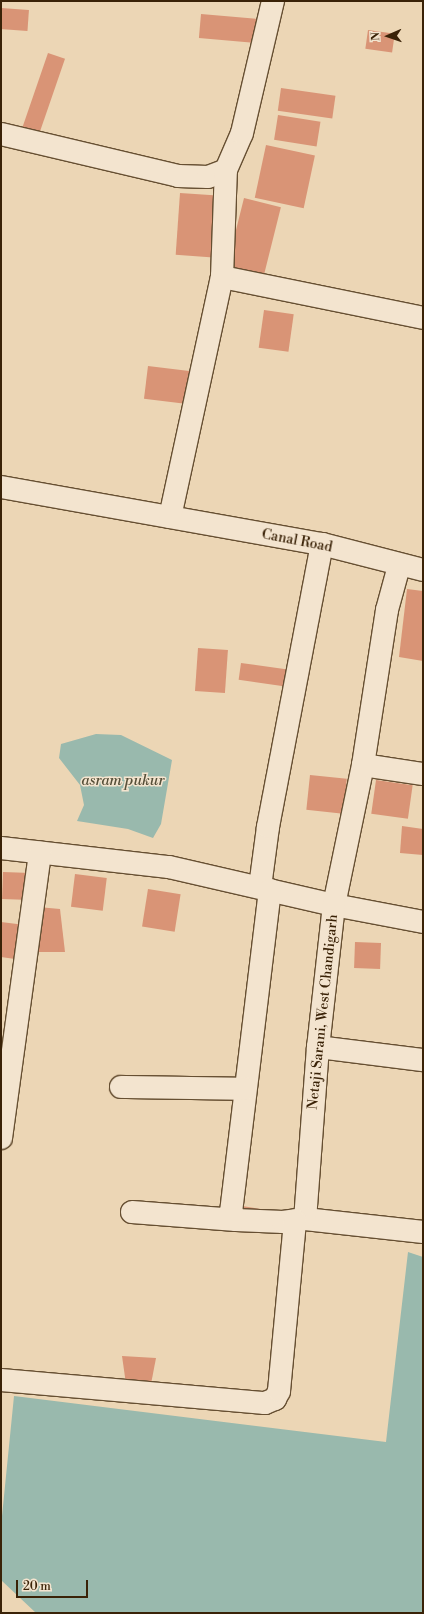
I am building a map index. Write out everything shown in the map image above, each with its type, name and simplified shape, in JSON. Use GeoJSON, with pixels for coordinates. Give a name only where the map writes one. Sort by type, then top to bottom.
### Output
{"type":"FeatureCollection","features":[{"type":"Feature","properties":{"kind":"street"},"geometry":{"type":"LineString","coordinates":[[170,517],[178,492],[222,277],[226,170],[242,134],[273,1]]}},
{"type":"Feature","properties":{"kind":"street"},"geometry":{"type":"LineString","coordinates":[[1,134],[178,176],[208,177],[226,170]]}},
{"type":"Feature","properties":{"kind":"street"},"geometry":{"type":"LineString","coordinates":[[222,277],[423,318]]}},
{"type":"Feature","properties":{"kind":"street","name":"Canal Road"},"geometry":{"type":"LineString","coordinates":[[1,487],[322,544],[399,566],[423,570]]}},
{"type":"Feature","properties":{"kind":"street"},"geometry":{"type":"LineString","coordinates":[[236,1220],[231,1211],[265,889],[268,827],[322,544]]}},
{"type":"Feature","properties":{"kind":"street"},"geometry":{"type":"LineString","coordinates":[[399,566],[387,610],[363,765],[334,904],[423,922]]}},
{"type":"Feature","properties":{"kind":"street"},"geometry":{"type":"LineString","coordinates":[[363,765],[423,774]]}},
{"type":"Feature","properties":{"kind":"street","name":"Netaji Sarani, West Chandigarh"},"geometry":{"type":"LineString","coordinates":[[1,848],[169,867],[334,904],[300,1220],[279,1391],[275,1399],[265,1403],[1,1380]]}},
{"type":"Feature","properties":{"kind":"street"},"geometry":{"type":"LineString","coordinates":[[1,1138],[40,853]]}},
{"type":"Feature","properties":{"kind":"street"},"geometry":{"type":"LineString","coordinates":[[318,1047],[423,1060]]}},
{"type":"Feature","properties":{"kind":"street"},"geometry":{"type":"LineString","coordinates":[[121,1087],[245,1089]]}},
{"type":"Feature","properties":{"kind":"street"},"geometry":{"type":"LineString","coordinates":[[132,1212],[236,1220],[300,1220],[423,1232]]}},
{"type":"Feature","properties":{"kind":"water","name":"asram pukur"},"geometry":{"type":"Polygon","coordinates":[[[96,734],[121,735],[172,760],[161,824],[153,838],[128,829],[77,821],[84,805],[80,785],[59,758],[61,744],[96,734]]]}},
{"type":"Feature","properties":{"kind":"water"},"geometry":{"type":"Polygon","coordinates":[[[408,1252],[423,1257],[423,1613],[36,1613],[1,1580],[1,1526],[14,1396],[386,1442],[408,1252]]]}},
{"type":"Feature","properties":{"kind":"building"},"geometry":{"type":"Polygon","coordinates":[[[1,8],[29,10],[27,31],[1,29],[1,8]]]}},
{"type":"Feature","properties":{"kind":"building"},"geometry":{"type":"Polygon","coordinates":[[[201,14],[260,19],[258,43],[199,38],[201,14]]]}},
{"type":"Feature","properties":{"kind":"building"},"geometry":{"type":"Polygon","coordinates":[[[368,30],[395,34],[392,53],[365,49],[368,30]]]}},
{"type":"Feature","properties":{"kind":"building"},"geometry":{"type":"Polygon","coordinates":[[[48,53],[65,59],[38,138],[21,132],[48,53]]]}},
{"type":"Feature","properties":{"kind":"building"},"geometry":{"type":"Polygon","coordinates":[[[281,88],[335,96],[332,118],[278,111],[281,88]]]}},
{"type":"Feature","properties":{"kind":"building"},"geometry":{"type":"Polygon","coordinates":[[[278,115],[320,122],[317,146],[274,140],[278,115]]]}},
{"type":"Feature","properties":{"kind":"building"},"geometry":{"type":"Polygon","coordinates":[[[266,145],[315,155],[304,208],[255,198],[266,145]]]}},
{"type":"Feature","properties":{"kind":"building"},"geometry":{"type":"Polygon","coordinates":[[[180,193],[221,196],[217,258],[176,255],[180,193]]]}},
{"type":"Feature","properties":{"kind":"building"},"geometry":{"type":"Polygon","coordinates":[[[244,198],[281,207],[263,278],[226,269],[244,198]]]}},
{"type":"Feature","properties":{"kind":"building"},"geometry":{"type":"Polygon","coordinates":[[[264,310],[294,314],[288,352],[259,348],[264,310]]]}},
{"type":"Feature","properties":{"kind":"building"},"geometry":{"type":"Polygon","coordinates":[[[148,366],[206,373],[202,406],[144,399],[148,366]]]}},
{"type":"Feature","properties":{"kind":"building"},"geometry":{"type":"Polygon","coordinates":[[[407,589],[423,591],[423,661],[399,657],[407,589]]]}},
{"type":"Feature","properties":{"kind":"building"},"geometry":{"type":"Polygon","coordinates":[[[198,648],[228,650],[225,693],[195,691],[198,648]]]}},
{"type":"Feature","properties":{"kind":"building"},"geometry":{"type":"Polygon","coordinates":[[[241,663],[290,670],[287,687],[239,680],[241,663]]]}},
{"type":"Feature","properties":{"kind":"building"},"geometry":{"type":"Polygon","coordinates":[[[310,775],[347,779],[343,814],[306,810],[310,775]]]}},
{"type":"Feature","properties":{"kind":"building"},"geometry":{"type":"Polygon","coordinates":[[[376,780],[413,785],[408,819],[371,814],[376,780]]]}},
{"type":"Feature","properties":{"kind":"building"},"geometry":{"type":"Polygon","coordinates":[[[402,826],[423,829],[423,855],[400,853],[402,826]]]}},
{"type":"Feature","properties":{"kind":"building"},"geometry":{"type":"Polygon","coordinates":[[[3,872],[31,873],[30,900],[2,899],[3,872]]]}},
{"type":"Feature","properties":{"kind":"building"},"geometry":{"type":"Polygon","coordinates":[[[75,874],[107,878],[103,911],[71,907],[75,874]]]}},
{"type":"Feature","properties":{"kind":"building"},"geometry":{"type":"Polygon","coordinates":[[[148,889],[181,894],[175,932],[142,927],[148,889]]]}},
{"type":"Feature","properties":{"kind":"building"},"geometry":{"type":"Polygon","coordinates":[[[38,907],[60,909],[65,952],[35,952],[38,907]]]}},
{"type":"Feature","properties":{"kind":"building"},"geometry":{"type":"Polygon","coordinates":[[[1,922],[25,925],[22,960],[1,957],[1,922]]]}},
{"type":"Feature","properties":{"kind":"building"},"geometry":{"type":"Polygon","coordinates":[[[355,942],[381,943],[380,969],[354,968],[355,942]]]}},
{"type":"Feature","properties":{"kind":"building"},"geometry":{"type":"Polygon","coordinates":[[[242,1206],[267,1210],[241,1217],[242,1206]]]}},
{"type":"Feature","properties":{"kind":"building"},"geometry":{"type":"Polygon","coordinates":[[[122,1356],[156,1358],[151,1384],[126,1384],[122,1356]]]}}]}
